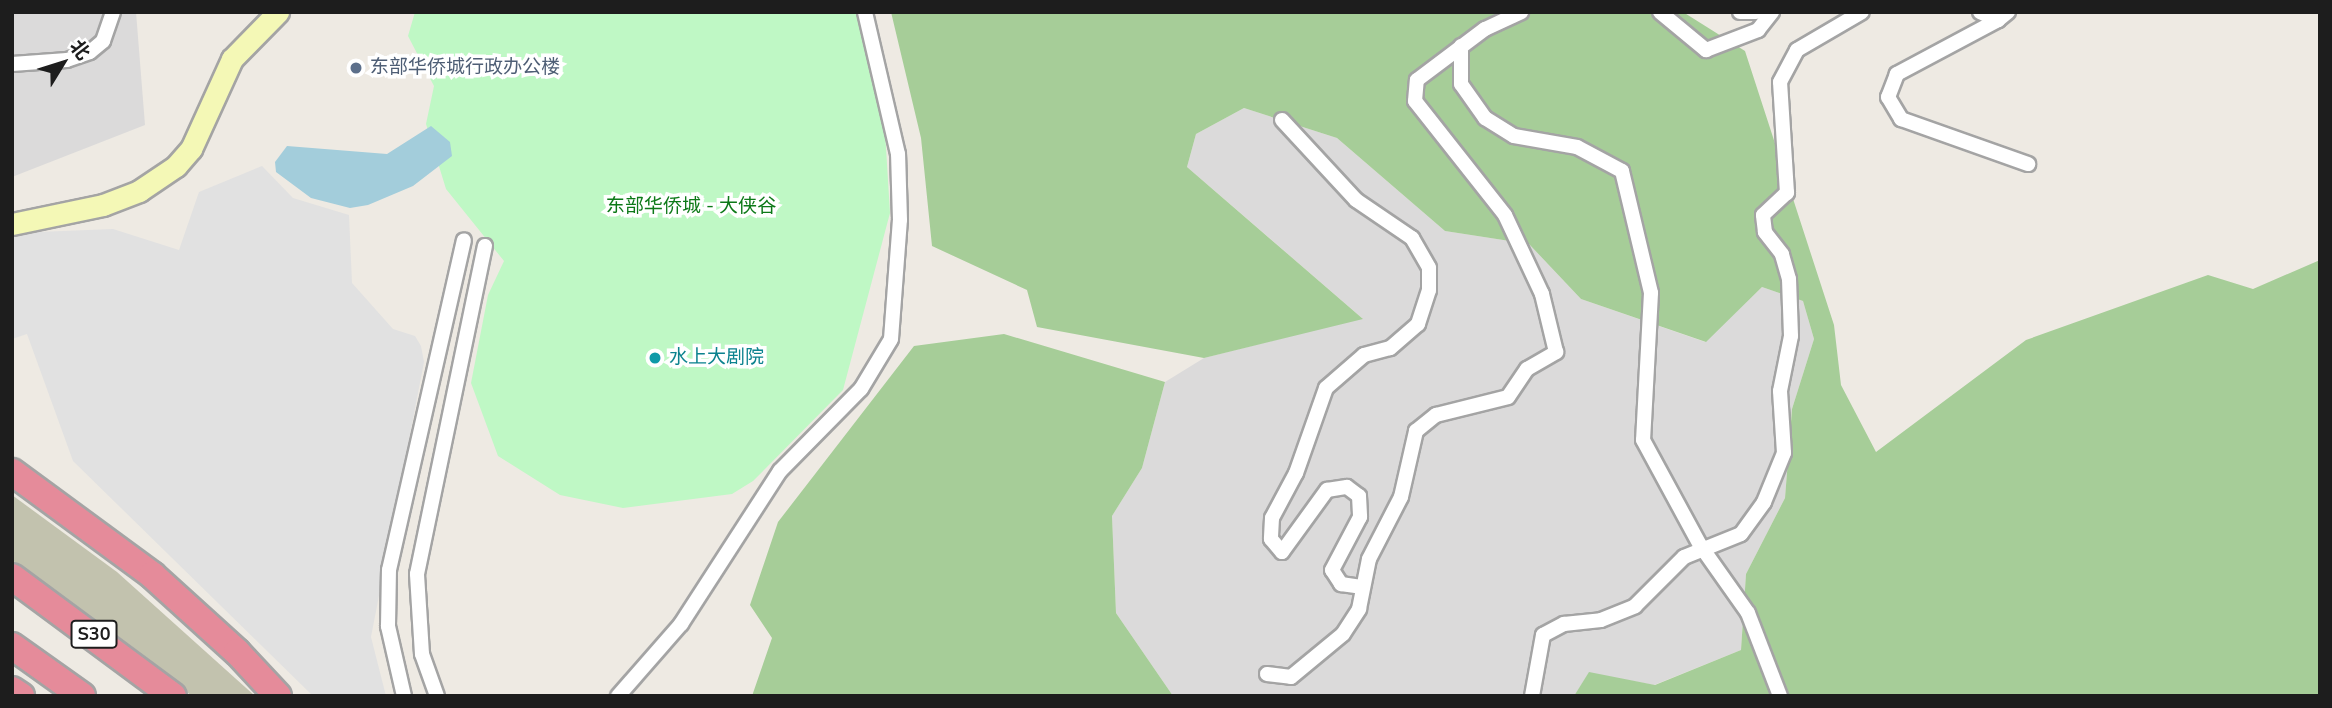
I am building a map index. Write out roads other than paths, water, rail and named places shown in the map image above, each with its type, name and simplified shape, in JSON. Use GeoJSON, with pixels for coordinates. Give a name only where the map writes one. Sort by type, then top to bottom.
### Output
{"type":"FeatureCollection","features":[{"type":"Feature","properties":{"kind":"highway"},"geometry":{"type":"LineString","coordinates":[[12,472],[152,575],[237,652],[278,696]]}},
{"type":"Feature","properties":{"kind":"highway","name":"S30"},"geometry":{"type":"LineString","coordinates":[[12,577],[173,696]]}},
{"type":"Feature","properties":{"kind":"highway"},"geometry":{"type":"LineString","coordinates":[[12,646],[82,696]]}},
{"type":"Feature","properties":{"kind":"highway"},"geometry":{"type":"LineString","coordinates":[[12,690],[21,696]]}},
{"type":"Feature","properties":{"kind":"street"},"geometry":{"type":"LineString","coordinates":[[12,64],[67,60],[90,52],[103,41],[113,12]]}},
{"type":"Feature","properties":{"kind":"street"},"geometry":{"type":"LineString","coordinates":[[12,223],[103,205],[139,191],[176,166],[191,149],[232,59],[278,12]]}},
{"type":"Feature","properties":{"kind":"street"},"geometry":{"type":"LineString","coordinates":[[618,696],[681,624],[765,489],[796,452],[861,389],[891,339],[900,220],[898,154],[865,12]]}},
{"type":"Feature","properties":{"kind":"street"},"geometry":{"type":"LineString","coordinates":[[1267,674],[1291,677],[1343,634],[1359,609],[1369,559],[1401,497],[1416,431],[1436,415],[1508,397],[1527,369],[1556,352],[1542,294],[1505,215],[1415,101],[1417,80],[1461,46],[1521,12]]}},
{"type":"Feature","properties":{"kind":"street"},"geometry":{"type":"LineString","coordinates":[[1660,12],[1706,50],[1758,30],[1772,12]]}},
{"type":"Feature","properties":{"kind":"street"},"geometry":{"type":"LineString","coordinates":[[1740,12],[1756,12]]}},
{"type":"Feature","properties":{"kind":"street"},"geometry":{"type":"LineString","coordinates":[[1532,696],[1544,635],[1564,624],[1601,620],[1635,606],[1684,557],[1741,534],[1763,502],[1784,453],[1780,391],[1791,336],[1789,279],[1782,254],[1765,232],[1763,215],[1787,193],[1780,82],[1797,50],[1862,12]]}},
{"type":"Feature","properties":{"kind":"street"},"geometry":{"type":"LineString","coordinates":[[1980,12],[2003,16]]}},
{"type":"Feature","properties":{"kind":"street"},"geometry":{"type":"LineString","coordinates":[[2003,16],[1897,74],[1888,97],[1901,119],[2028,164]]}},
{"type":"Feature","properties":{"kind":"street"},"geometry":{"type":"LineString","coordinates":[[1461,46],[1461,84],[1485,118],[1514,136],[1577,147],[1622,171],[1651,293],[1643,440],[1703,550],[1748,613],[1780,696]]}},
{"type":"Feature","properties":{"kind":"street"},"geometry":{"type":"LineString","coordinates":[[1282,120],[1356,200],[1412,238],[1429,268],[1429,290],[1418,324],[1390,348],[1364,355],[1326,388],[1296,473],[1272,518],[1271,539],[1282,552],[1327,489],[1347,487],[1359,496],[1360,517],[1332,569],[1340,584],[1363,587]]}},
{"type":"Feature","properties":{"kind":"street"},"geometry":{"type":"LineString","coordinates":[[404,696],[388,626],[389,570],[464,240]]}},
{"type":"Feature","properties":{"kind":"street"},"geometry":{"type":"LineString","coordinates":[[437,696],[422,654],[417,574],[485,246]]}},
{"type":"Feature","properties":{"kind":"water"},"geometry":{"type":"Polygon","coordinates":[[[431,126],[450,142],[452,156],[413,186],[368,205],[350,208],[311,198],[276,172],[275,162],[287,146],[387,154],[431,126]]]}},
{"type":"Feature","properties":{"kind":"place","name":"东部华侨城行政办公楼"},"geometry":{"type":"Point","coordinates":[356,68]}},
{"type":"Feature","properties":{"kind":"place","name":"水上大剧院"},"geometry":{"type":"Point","coordinates":[655,358]}},
{"type":"Feature","properties":{"kind":"park label","name":"东部华侨城 - 大侠谷"},"geometry":{"type":"Point","coordinates":[691,207]}}]}
